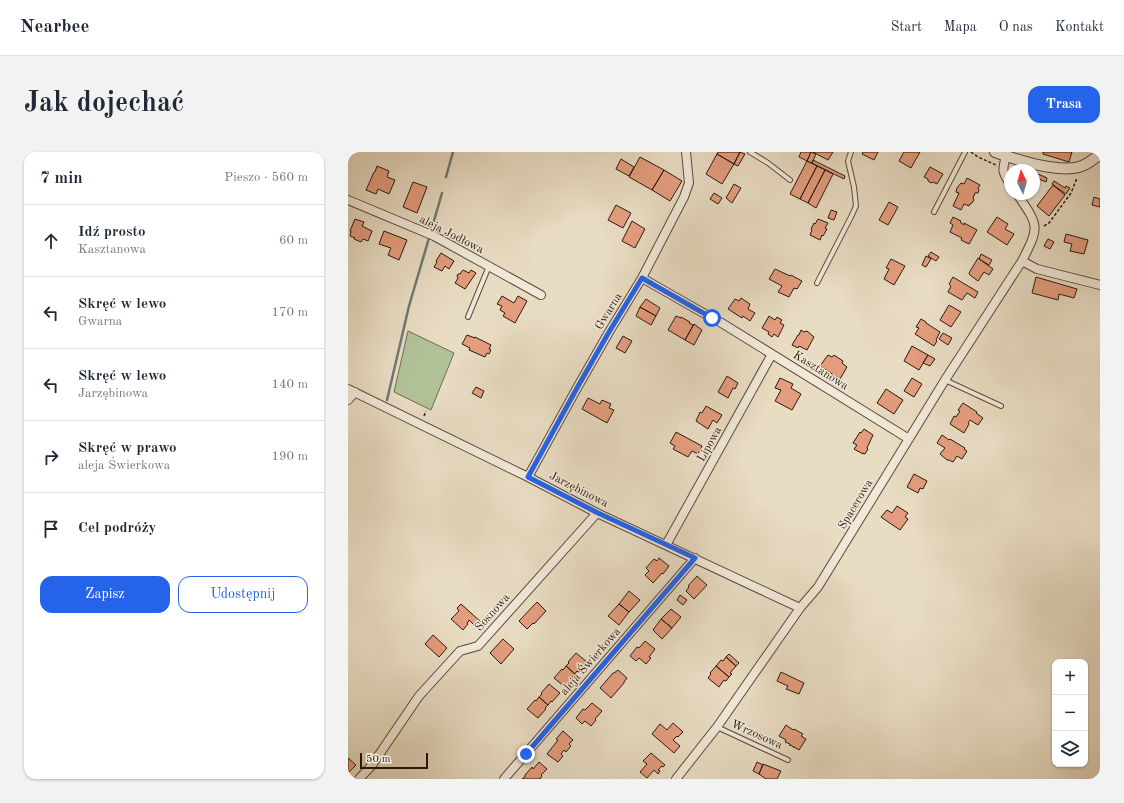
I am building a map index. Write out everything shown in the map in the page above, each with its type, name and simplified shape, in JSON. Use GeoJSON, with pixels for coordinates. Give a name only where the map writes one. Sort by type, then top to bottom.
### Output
{"type":"FeatureCollection","features":[{"type":"Feature","properties":{"kind":"street","name":"Gwarna"},"geometry":{"type":"LineString","coordinates":[[528,477],[595,356],[642,278],[684,198],[689,184],[686,152]]}},
{"type":"Feature","properties":{"kind":"street"},"geometry":{"type":"LineString","coordinates":[[995,152],[1035,164],[1067,169],[1085,165],[1100,154]]}},
{"type":"Feature","properties":{"kind":"street"},"geometry":{"type":"LineString","coordinates":[[1004,175],[1003,167],[1006,156]]}},
{"type":"Feature","properties":{"kind":"street","name":"aleja Jodłowa"},"geometry":{"type":"LineString","coordinates":[[348,200],[434,236],[541,295]]}},
{"type":"Feature","properties":{"kind":"street"},"geometry":{"type":"LineString","coordinates":[[1021,200],[1032,216],[1035,228]]}},
{"type":"Feature","properties":{"kind":"street","name":"Spacerowa"},"geometry":{"type":"LineString","coordinates":[[676,779],[717,727],[800,608],[818,587],[833,564],[945,380],[1022,260],[1032,241],[1035,228]]}},
{"type":"Feature","properties":{"kind":"street"},"geometry":{"type":"LineString","coordinates":[[1022,260],[1037,269],[1100,286]]}},
{"type":"Feature","properties":{"kind":"street"},"geometry":{"type":"LineString","coordinates":[[642,278],[712,318]]}},
{"type":"Feature","properties":{"kind":"street","name":"Kasztanowa"},"geometry":{"type":"LineString","coordinates":[[720,322],[909,439]]}},
{"type":"Feature","properties":{"kind":"street","name":"Lipowa"},"geometry":{"type":"LineString","coordinates":[[666,545],[772,354]]}},
{"type":"Feature","properties":{"kind":"street"},"geometry":{"type":"LineString","coordinates":[[348,400],[352,390]]}},
{"type":"Feature","properties":{"kind":"street","name":"Jarzębinowa"},"geometry":{"type":"LineString","coordinates":[[352,390],[598,513],[800,608]]}},
{"type":"Feature","properties":{"kind":"street","name":"Sosnowa"},"geometry":{"type":"LineString","coordinates":[[359,779],[372,765],[419,696],[460,651],[478,646],[598,513]]}},
{"type":"Feature","properties":{"kind":"street","name":"aleja Świerkowa"},"geometry":{"type":"LineString","coordinates":[[504,779],[695,558]]}},
{"type":"Feature","properties":{"kind":"lane"},"geometry":{"type":"LineString","coordinates":[[750,152],[768,163],[790,180]]}},
{"type":"Feature","properties":{"kind":"lane"},"geometry":{"type":"LineString","coordinates":[[817,283],[856,206],[854,187],[848,160],[851,152]]}},
{"type":"Feature","properties":{"kind":"lane"},"geometry":{"type":"LineString","coordinates":[[934,212],[965,152]]}},
{"type":"Feature","properties":{"kind":"lane"},"geometry":{"type":"LineString","coordinates":[[468,317],[489,266]]}},
{"type":"Feature","properties":{"kind":"lane"},"geometry":{"type":"LineString","coordinates":[[945,380],[1001,406]]}},
{"type":"Feature","properties":{"kind":"lane","name":"Wrzosowa"},"geometry":{"type":"LineString","coordinates":[[717,727],[788,760]]}},
{"type":"Feature","properties":{"kind":"path"},"geometry":{"type":"LineString","coordinates":[[971,152],[983,160],[998,165]]}},
{"type":"Feature","properties":{"kind":"path"},"geometry":{"type":"LineString","coordinates":[[1035,228],[1042,227],[1049,223],[1071,194],[1077,179],[1075,168]]}},
{"type":"Feature","properties":{"kind":"green space"},"geometry":{"type":"Polygon","coordinates":[[[408,331],[454,353],[431,410],[394,392],[408,331]]]}},
{"type":"Feature","properties":{"kind":"building"},"geometry":{"type":"Polygon","coordinates":[[[718,152],[740,152],[734,164],[717,154],[718,152]]]}},
{"type":"Feature","properties":{"kind":"building"},"geometry":{"type":"Polygon","coordinates":[[[740,152],[745,154],[738,166],[734,164],[740,152]]]}},
{"type":"Feature","properties":{"kind":"building"},"geometry":{"type":"Polygon","coordinates":[[[801,152],[811,152],[807,161],[799,157],[801,152]]]}},
{"type":"Feature","properties":{"kind":"building"},"geometry":{"type":"Polygon","coordinates":[[[811,152],[816,154],[812,163],[807,161],[811,152]]]}},
{"type":"Feature","properties":{"kind":"building"},"geometry":{"type":"Polygon","coordinates":[[[813,152],[833,152],[828,160],[813,152]]]}},
{"type":"Feature","properties":{"kind":"building"},"geometry":{"type":"Polygon","coordinates":[[[863,152],[878,152],[874,160],[862,154],[863,152]]]}},
{"type":"Feature","properties":{"kind":"building"},"geometry":{"type":"Polygon","coordinates":[[[904,152],[920,152],[911,168],[899,161],[904,152]]]}},
{"type":"Feature","properties":{"kind":"building"},"geometry":{"type":"Polygon","coordinates":[[[1043,152],[1072,152],[1069,162],[1043,154],[1043,152]]]}},
{"type":"Feature","properties":{"kind":"building"},"geometry":{"type":"Polygon","coordinates":[[[717,154],[734,164],[722,184],[706,174],[717,154]]]}},
{"type":"Feature","properties":{"kind":"building"},"geometry":{"type":"Polygon","coordinates":[[[640,157],[664,170],[652,190],[629,177],[640,157]]]}},
{"type":"Feature","properties":{"kind":"building"},"geometry":{"type":"Polygon","coordinates":[[[621,159],[634,167],[629,176],[616,169],[621,159]]]}},
{"type":"Feature","properties":{"kind":"building"},"geometry":{"type":"Polygon","coordinates":[[[813,160],[845,176],[844,179],[812,163],[813,160]]]}},
{"type":"Feature","properties":{"kind":"building"},"geometry":{"type":"Polygon","coordinates":[[[807,161],[817,166],[800,199],[790,194],[807,161]]]}},
{"type":"Feature","properties":{"kind":"building"},"geometry":{"type":"Polygon","coordinates":[[[377,166],[389,171],[387,177],[395,180],[389,194],[378,189],[376,194],[366,190],[377,166]]]}},
{"type":"Feature","properties":{"kind":"building"},"geometry":{"type":"Polygon","coordinates":[[[817,166],[825,170],[808,203],[800,199],[817,166]]]}},
{"type":"Feature","properties":{"kind":"building"},"geometry":{"type":"Polygon","coordinates":[[[930,167],[943,174],[937,184],[933,182],[931,183],[924,177],[930,167]]]}},
{"type":"Feature","properties":{"kind":"building"},"geometry":{"type":"Polygon","coordinates":[[[664,170],[682,181],[670,201],[652,190],[664,170]]]}},
{"type":"Feature","properties":{"kind":"building"},"geometry":{"type":"Polygon","coordinates":[[[825,170],[833,174],[816,208],[808,203],[825,170]]]}},
{"type":"Feature","properties":{"kind":"building"},"geometry":{"type":"Polygon","coordinates":[[[1040,175],[1047,178],[1046,182],[1040,180],[1040,175]]]}},
{"type":"Feature","properties":{"kind":"building"},"geometry":{"type":"Polygon","coordinates":[[[967,178],[980,185],[978,188],[978,193],[975,193],[972,203],[969,206],[964,204],[961,210],[953,206],[959,193],[956,192],[957,188],[961,183],[964,184],[967,178]]]}},
{"type":"Feature","properties":{"kind":"building"},"geometry":{"type":"Polygon","coordinates":[[[1054,181],[1065,188],[1066,186],[1070,188],[1066,194],[1052,184],[1054,181]]]}},
{"type":"Feature","properties":{"kind":"building"},"geometry":{"type":"Polygon","coordinates":[[[413,182],[427,187],[417,213],[403,207],[413,182]]]}},
{"type":"Feature","properties":{"kind":"building"},"geometry":{"type":"Polygon","coordinates":[[[734,184],[741,188],[732,203],[726,198],[734,184]]]}},
{"type":"Feature","properties":{"kind":"building"},"geometry":{"type":"Polygon","coordinates":[[[1053,185],[1065,195],[1049,216],[1037,206],[1053,185]]]}},
{"type":"Feature","properties":{"kind":"building"},"geometry":{"type":"Polygon","coordinates":[[[714,193],[722,198],[718,204],[710,199],[714,193]]]}},
{"type":"Feature","properties":{"kind":"building"},"geometry":{"type":"Polygon","coordinates":[[[1094,197],[1100,199],[1100,207],[1092,205],[1094,197]]]}},
{"type":"Feature","properties":{"kind":"building"},"geometry":{"type":"Polygon","coordinates":[[[889,202],[898,207],[888,225],[879,220],[889,202]]]}},
{"type":"Feature","properties":{"kind":"building"},"geometry":{"type":"Polygon","coordinates":[[[616,205],[631,213],[623,228],[608,220],[616,205]]]}},
{"type":"Feature","properties":{"kind":"building"},"geometry":{"type":"Polygon","coordinates":[[[831,210],[837,212],[834,220],[828,218],[831,210]]]}},
{"type":"Feature","properties":{"kind":"building"},"geometry":{"type":"Polygon","coordinates":[[[953,217],[961,221],[960,222],[964,225],[964,223],[977,230],[969,244],[961,240],[962,238],[950,232],[953,225],[950,223],[953,217]]]}},
{"type":"Feature","properties":{"kind":"building"},"geometry":{"type":"Polygon","coordinates":[[[997,217],[1008,224],[1005,229],[1014,234],[1007,245],[987,232],[997,217]]]}},
{"type":"Feature","properties":{"kind":"building"},"geometry":{"type":"Polygon","coordinates":[[[355,219],[364,222],[362,226],[372,231],[368,241],[363,239],[361,242],[350,236],[350,231],[355,219]]]}},
{"type":"Feature","properties":{"kind":"building"},"geometry":{"type":"Polygon","coordinates":[[[818,219],[828,223],[825,228],[827,229],[820,240],[810,235],[814,223],[815,224],[818,219]]]}},
{"type":"Feature","properties":{"kind":"building"},"geometry":{"type":"Polygon","coordinates":[[[632,221],[645,229],[635,248],[622,241],[632,221]]]}},
{"type":"Feature","properties":{"kind":"building"},"geometry":{"type":"Polygon","coordinates":[[[384,231],[407,240],[399,260],[388,255],[391,248],[379,244],[384,231]]]}},
{"type":"Feature","properties":{"kind":"building"},"geometry":{"type":"Polygon","coordinates":[[[1066,234],[1088,240],[1084,254],[1070,251],[1072,244],[1064,242],[1066,234]]]}},
{"type":"Feature","properties":{"kind":"building"},"geometry":{"type":"Polygon","coordinates":[[[1048,239],[1054,242],[1050,249],[1044,246],[1048,239]]]}},
{"type":"Feature","properties":{"kind":"building"},"geometry":{"type":"Polygon","coordinates":[[[931,252],[939,257],[936,261],[928,256],[931,252]]]}},
{"type":"Feature","properties":{"kind":"building"},"geometry":{"type":"Polygon","coordinates":[[[441,253],[454,261],[449,269],[445,266],[442,271],[434,267],[441,253]]]}},
{"type":"Feature","properties":{"kind":"building"},"geometry":{"type":"Polygon","coordinates":[[[981,254],[992,260],[989,265],[979,259],[981,254]]]}},
{"type":"Feature","properties":{"kind":"building"},"geometry":{"type":"Polygon","coordinates":[[[926,256],[931,259],[926,267],[922,265],[926,256]]]}},
{"type":"Feature","properties":{"kind":"building"},"geometry":{"type":"Polygon","coordinates":[[[978,258],[993,269],[989,275],[984,272],[978,281],[969,273],[978,258]]]}},
{"type":"Feature","properties":{"kind":"building"},"geometry":{"type":"Polygon","coordinates":[[[891,259],[905,266],[894,285],[884,279],[889,269],[886,268],[891,259]]]}},
{"type":"Feature","properties":{"kind":"building"},"geometry":{"type":"Polygon","coordinates":[[[775,269],[802,281],[797,289],[794,288],[789,297],[778,292],[782,286],[769,279],[775,269]]]}},
{"type":"Feature","properties":{"kind":"building"},"geometry":{"type":"Polygon","coordinates":[[[463,270],[469,273],[471,270],[476,273],[465,289],[455,283],[458,278],[458,274],[460,274],[463,270]]]}},
{"type":"Feature","properties":{"kind":"building"},"geometry":{"type":"Polygon","coordinates":[[[953,277],[978,292],[975,298],[967,293],[962,300],[948,292],[951,286],[949,284],[953,277]]]}},
{"type":"Feature","properties":{"kind":"building"},"geometry":{"type":"Polygon","coordinates":[[[1036,277],[1077,289],[1074,298],[1059,294],[1058,300],[1032,293],[1036,277]]]}},
{"type":"Feature","properties":{"kind":"building"},"geometry":{"type":"Polygon","coordinates":[[[502,296],[514,303],[518,296],[527,301],[515,323],[503,316],[505,313],[500,310],[502,306],[497,304],[502,296]]]}},
{"type":"Feature","properties":{"kind":"building"},"geometry":{"type":"Polygon","coordinates":[[[741,298],[750,304],[748,309],[755,313],[750,321],[728,309],[735,299],[739,301],[741,298]]]}},
{"type":"Feature","properties":{"kind":"building"},"geometry":{"type":"Polygon","coordinates":[[[646,299],[660,308],[656,316],[640,307],[646,299]]]}},
{"type":"Feature","properties":{"kind":"building"},"geometry":{"type":"Polygon","coordinates":[[[949,305],[961,312],[951,327],[940,320],[949,305]]]}},
{"type":"Feature","properties":{"kind":"building"},"geometry":{"type":"Polygon","coordinates":[[[640,307],[656,316],[651,325],[636,316],[640,307]]]}},
{"type":"Feature","properties":{"kind":"building"},"geometry":{"type":"Polygon","coordinates":[[[676,316],[681,317],[693,325],[694,324],[685,340],[668,330],[676,316]]]}},
{"type":"Feature","properties":{"kind":"building"},"geometry":{"type":"Polygon","coordinates":[[[769,316],[775,320],[777,317],[782,320],[780,323],[784,325],[778,337],[774,334],[772,337],[768,334],[769,332],[762,328],[769,316]]]}},
{"type":"Feature","properties":{"kind":"building"},"geometry":{"type":"Polygon","coordinates":[[[921,319],[940,332],[934,346],[915,334],[919,328],[916,327],[921,319]]]}},
{"type":"Feature","properties":{"kind":"building"},"geometry":{"type":"Polygon","coordinates":[[[694,324],[702,330],[694,345],[685,340],[694,324]]]}},
{"type":"Feature","properties":{"kind":"building"},"geometry":{"type":"Polygon","coordinates":[[[801,330],[804,332],[807,331],[814,337],[807,350],[799,346],[798,348],[792,345],[801,330]]]}},
{"type":"Feature","properties":{"kind":"building"},"geometry":{"type":"Polygon","coordinates":[[[943,333],[952,338],[948,345],[939,339],[943,333]]]}},
{"type":"Feature","properties":{"kind":"building"},"geometry":{"type":"Polygon","coordinates":[[[467,335],[475,337],[491,345],[489,354],[487,353],[485,357],[469,350],[470,348],[462,344],[467,335]]]}},
{"type":"Feature","properties":{"kind":"building"},"geometry":{"type":"Polygon","coordinates":[[[623,336],[632,341],[625,353],[616,348],[623,336]]]}},
{"type":"Feature","properties":{"kind":"building"},"geometry":{"type":"Polygon","coordinates":[[[912,346],[928,355],[919,370],[904,361],[912,346]]]}},
{"type":"Feature","properties":{"kind":"building"},"geometry":{"type":"Polygon","coordinates":[[[828,355],[832,357],[834,355],[843,361],[842,363],[847,367],[840,379],[820,366],[828,355]]]}},
{"type":"Feature","properties":{"kind":"building"},"geometry":{"type":"Polygon","coordinates":[[[928,355],[935,359],[930,366],[923,363],[928,355]]]}},
{"type":"Feature","properties":{"kind":"building"},"geometry":{"type":"Polygon","coordinates":[[[727,376],[738,383],[735,389],[733,388],[728,398],[718,392],[727,376]]]}},
{"type":"Feature","properties":{"kind":"building"},"geometry":{"type":"Polygon","coordinates":[[[780,378],[793,384],[791,388],[801,394],[792,410],[775,401],[781,390],[775,388],[780,378]]]}},
{"type":"Feature","properties":{"kind":"building"},"geometry":{"type":"Polygon","coordinates":[[[912,378],[922,384],[914,397],[904,391],[912,378]]]}},
{"type":"Feature","properties":{"kind":"building"},"geometry":{"type":"Polygon","coordinates":[[[476,387],[484,391],[481,398],[472,393],[476,387]]]}},
{"type":"Feature","properties":{"kind":"building"},"geometry":{"type":"Polygon","coordinates":[[[886,389],[903,400],[894,414],[877,403],[886,389]]]}},
{"type":"Feature","properties":{"kind":"building"},"geometry":{"type":"Polygon","coordinates":[[[588,398],[600,404],[602,400],[611,404],[609,408],[614,410],[607,423],[582,409],[588,398]]]}},
{"type":"Feature","properties":{"kind":"building"},"geometry":{"type":"Polygon","coordinates":[[[963,403],[983,418],[978,425],[970,420],[964,433],[950,424],[954,416],[956,417],[960,411],[958,410],[963,403]]]}},
{"type":"Feature","properties":{"kind":"building"},"geometry":{"type":"Polygon","coordinates":[[[706,406],[722,415],[717,423],[713,420],[708,429],[696,421],[700,412],[702,413],[706,406]]]}},
{"type":"Feature","properties":{"kind":"building"},"geometry":{"type":"Polygon","coordinates":[[[864,429],[873,435],[867,448],[868,449],[865,454],[863,454],[854,449],[857,445],[853,443],[860,432],[861,433],[864,429]]]}},
{"type":"Feature","properties":{"kind":"building"},"geometry":{"type":"Polygon","coordinates":[[[676,432],[702,446],[698,454],[692,451],[688,457],[673,449],[675,446],[670,443],[676,432]]]}},
{"type":"Feature","properties":{"kind":"building"},"geometry":{"type":"Polygon","coordinates":[[[942,435],[965,448],[964,449],[967,451],[962,459],[957,456],[953,462],[947,460],[940,454],[945,448],[937,443],[942,435]]]}},
{"type":"Feature","properties":{"kind":"building"},"geometry":{"type":"Polygon","coordinates":[[[914,474],[927,481],[923,489],[920,488],[918,493],[907,487],[914,474]]]}},
{"type":"Feature","properties":{"kind":"building"},"geometry":{"type":"Polygon","coordinates":[[[897,506],[908,513],[905,517],[908,519],[900,530],[881,517],[887,510],[892,513],[897,506]]]}},
{"type":"Feature","properties":{"kind":"building"},"geometry":{"type":"Polygon","coordinates":[[[659,558],[669,566],[653,583],[645,575],[649,571],[646,568],[654,559],[657,561],[659,558]]]}},
{"type":"Feature","properties":{"kind":"building"},"geometry":{"type":"Polygon","coordinates":[[[697,576],[707,585],[694,599],[686,591],[689,587],[688,586],[697,576]]]}},
{"type":"Feature","properties":{"kind":"building"},"geometry":{"type":"Polygon","coordinates":[[[629,591],[640,600],[629,612],[619,604],[629,591]]]}},
{"type":"Feature","properties":{"kind":"building"},"geometry":{"type":"Polygon","coordinates":[[[680,595],[687,600],[683,605],[677,600],[680,595]]]}},
{"type":"Feature","properties":{"kind":"building"},"geometry":{"type":"Polygon","coordinates":[[[537,602],[546,611],[527,629],[519,621],[537,602]]]}},
{"type":"Feature","properties":{"kind":"building"},"geometry":{"type":"Polygon","coordinates":[[[461,604],[481,622],[476,627],[469,620],[468,624],[463,630],[451,619],[459,611],[457,608],[461,604]]]}},
{"type":"Feature","properties":{"kind":"building"},"geometry":{"type":"Polygon","coordinates":[[[619,604],[629,612],[619,625],[608,616],[619,604]]]}},
{"type":"Feature","properties":{"kind":"building"},"geometry":{"type":"Polygon","coordinates":[[[671,609],[681,617],[672,628],[661,619],[671,609]]]}},
{"type":"Feature","properties":{"kind":"building"},"geometry":{"type":"Polygon","coordinates":[[[661,619],[672,628],[662,639],[653,630],[661,619]]]}},
{"type":"Feature","properties":{"kind":"building"},"geometry":{"type":"Polygon","coordinates":[[[433,635],[447,648],[439,657],[425,644],[433,635]]]}},
{"type":"Feature","properties":{"kind":"building"},"geometry":{"type":"Polygon","coordinates":[[[503,639],[514,649],[501,664],[490,653],[503,639]]]}},
{"type":"Feature","properties":{"kind":"building"},"geometry":{"type":"Polygon","coordinates":[[[645,641],[655,649],[649,657],[651,658],[646,664],[639,658],[636,661],[630,656],[637,647],[639,648],[645,641]]]}},
{"type":"Feature","properties":{"kind":"building"},"geometry":{"type":"Polygon","coordinates":[[[576,653],[587,662],[579,672],[577,671],[575,674],[566,666],[576,653]]]}},
{"type":"Feature","properties":{"kind":"building"},"geometry":{"type":"Polygon","coordinates":[[[729,654],[739,663],[736,666],[726,657],[729,654]]]}},
{"type":"Feature","properties":{"kind":"building"},"geometry":{"type":"Polygon","coordinates":[[[726,657],[736,666],[730,673],[732,674],[729,677],[716,666],[726,657]]]}},
{"type":"Feature","properties":{"kind":"building"},"geometry":{"type":"Polygon","coordinates":[[[566,666],[575,674],[565,687],[554,678],[566,666]]]}},
{"type":"Feature","properties":{"kind":"building"},"geometry":{"type":"Polygon","coordinates":[[[716,666],[729,677],[726,681],[724,680],[719,687],[708,678],[716,666]]]}},
{"type":"Feature","properties":{"kind":"building"},"geometry":{"type":"Polygon","coordinates":[[[618,670],[627,678],[611,698],[600,688],[613,673],[618,670]]]}},
{"type":"Feature","properties":{"kind":"building"},"geometry":{"type":"Polygon","coordinates":[[[781,672],[804,683],[799,694],[786,689],[788,686],[777,681],[781,672]]]}},
{"type":"Feature","properties":{"kind":"building"},"geometry":{"type":"Polygon","coordinates":[[[549,684],[560,693],[548,705],[539,697],[549,684]]]}},
{"type":"Feature","properties":{"kind":"building"},"geometry":{"type":"Polygon","coordinates":[[[539,697],[548,705],[538,718],[527,709],[539,697]]]}},
{"type":"Feature","properties":{"kind":"building"},"geometry":{"type":"Polygon","coordinates":[[[592,703],[602,711],[591,726],[585,721],[582,724],[576,718],[583,709],[585,710],[592,703]]]}},
{"type":"Feature","properties":{"kind":"building"},"geometry":{"type":"Polygon","coordinates":[[[673,723],[683,732],[673,740],[680,746],[674,753],[652,734],[660,724],[667,730],[673,723]]]}},
{"type":"Feature","properties":{"kind":"building"},"geometry":{"type":"Polygon","coordinates":[[[786,725],[803,734],[801,736],[806,739],[799,750],[785,742],[786,740],[779,736],[786,725]]]}},
{"type":"Feature","properties":{"kind":"building"},"geometry":{"type":"Polygon","coordinates":[[[563,731],[573,740],[569,744],[571,746],[566,752],[564,750],[561,754],[563,756],[558,762],[547,754],[563,731]]]}},
{"type":"Feature","properties":{"kind":"building"},"geometry":{"type":"Polygon","coordinates":[[[651,753],[665,765],[658,770],[660,771],[658,774],[654,770],[647,778],[640,772],[647,764],[643,761],[651,753]]]}},
{"type":"Feature","properties":{"kind":"building"},"geometry":{"type":"Polygon","coordinates":[[[348,758],[356,765],[348,773],[348,758]]]}},
{"type":"Feature","properties":{"kind":"building"},"geometry":{"type":"Polygon","coordinates":[[[539,762],[547,769],[541,775],[542,776],[540,779],[522,779],[532,767],[533,769],[539,762]]]}},
{"type":"Feature","properties":{"kind":"building"},"geometry":{"type":"Polygon","coordinates":[[[757,762],[763,765],[759,774],[753,771],[757,762]]]}},
{"type":"Feature","properties":{"kind":"building"},"geometry":{"type":"Polygon","coordinates":[[[763,764],[781,771],[777,779],[766,779],[759,774],[763,764]]]}},
{"type":"Feature","properties":{"kind":"waterway"},"geometry":{"type":"LineString","coordinates":[[446,177],[453,152]]}},
{"type":"Feature","properties":{"kind":"waterway"},"geometry":{"type":"LineString","coordinates":[[431,231],[442,193]]}},
{"type":"Feature","properties":{"kind":"waterway"},"geometry":{"type":"LineString","coordinates":[[387,400],[409,306],[429,238]]}},
{"type":"Feature","properties":{"kind":"route"},"geometry":{"type":"LineString","coordinates":[[526,754],[695,558],[598,513],[528,477],[609,332],[642,278],[712,318]]}}]}
